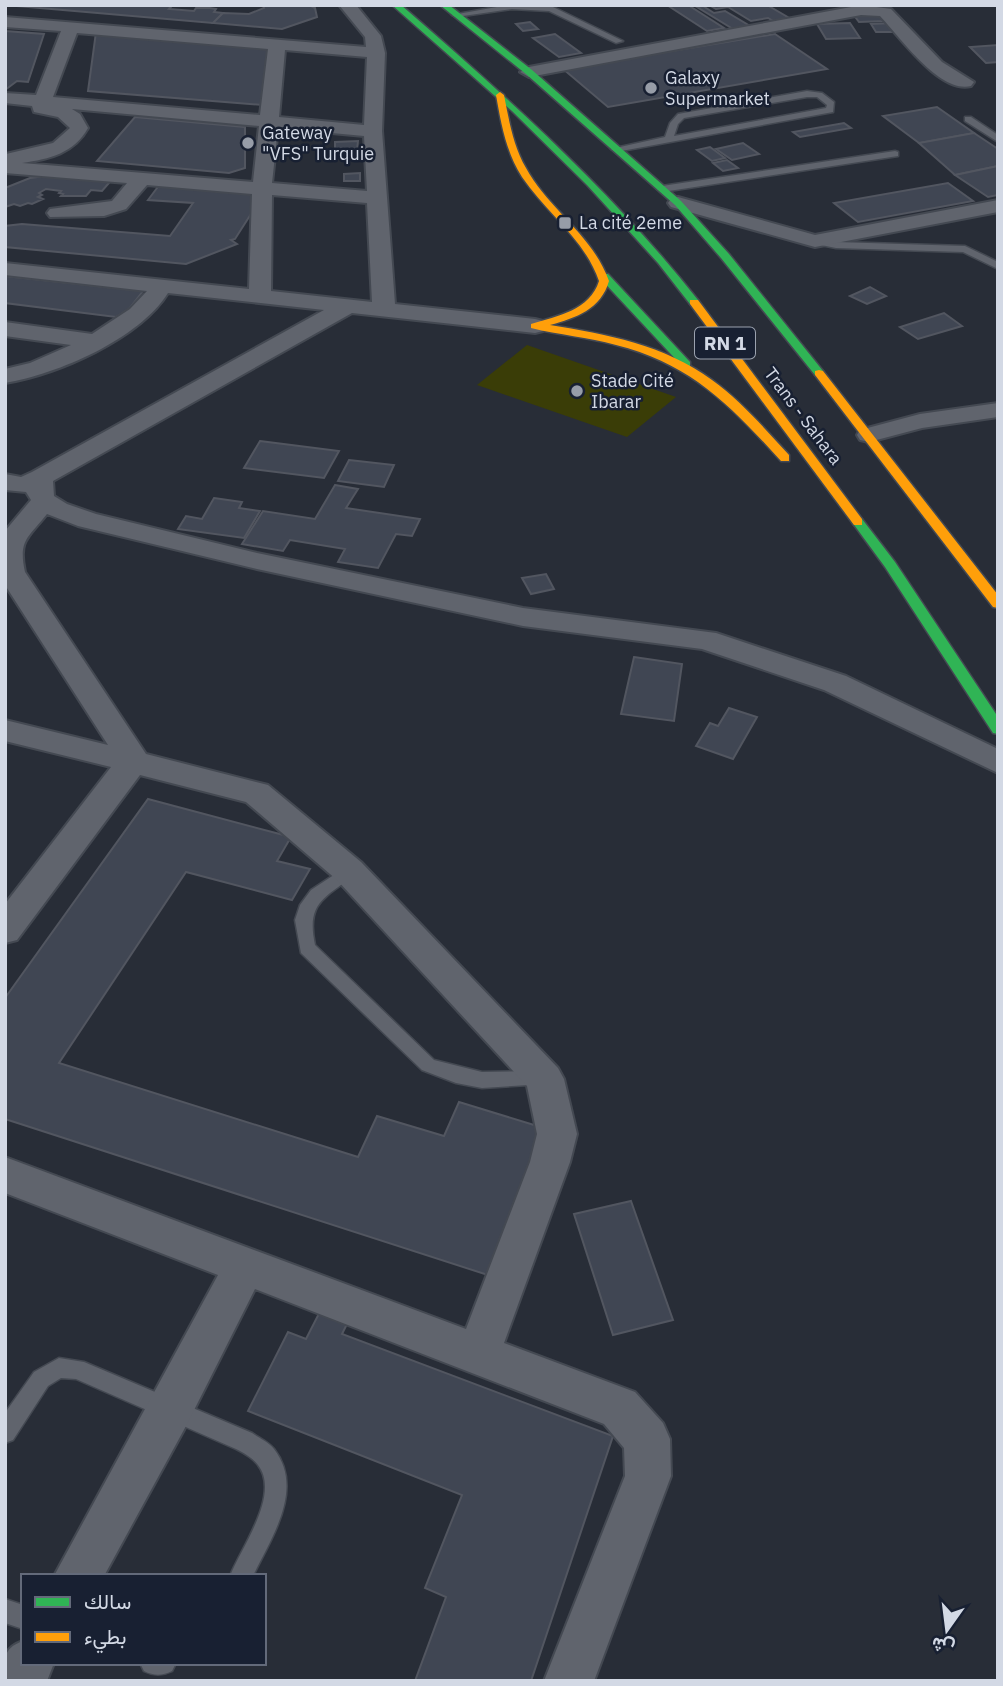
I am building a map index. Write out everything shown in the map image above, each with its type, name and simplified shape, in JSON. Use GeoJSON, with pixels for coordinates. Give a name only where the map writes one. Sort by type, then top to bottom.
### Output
{"type":"FeatureCollection","features":[{"type":"Feature","properties":{"kind":"highway","name":"Trans - Sahara"},"geometry":{"type":"LineString","coordinates":[[396,5],[544,134],[667,265],[890,565],[998,729]]}},
{"type":"Feature","properties":{"kind":"highway","name":"Trans - Sahara"},"geometry":{"type":"LineString","coordinates":[[450,10],[528,72],[678,203],[725,256],[869,435],[998,604]]}},
{"type":"Feature","properties":{"kind":"highway"},"geometry":{"type":"LineString","coordinates":[[500,95],[512,149],[522,169],[586,248],[604,275],[695,374]]}},
{"type":"Feature","properties":{"kind":"highway"},"geometry":{"type":"LineString","coordinates":[[535,326],[572,313],[590,302],[603,288],[604,275]]}},
{"type":"Feature","properties":{"kind":"highway"},"geometry":{"type":"LineString","coordinates":[[535,326],[620,344],[666,358],[695,374],[731,402],[890,565]]}},
{"type":"Feature","properties":{"kind":"street"},"geometry":{"type":"LineString","coordinates":[[347,5],[373,36],[376,53],[373,131],[384,311]]}},
{"type":"Feature","properties":{"kind":"street"},"geometry":{"type":"LineString","coordinates":[[528,72],[860,10],[874,10],[885,12],[945,74],[965,82]]}},
{"type":"Feature","properties":{"kind":"street"},"geometry":{"type":"LineString","coordinates":[[5,22],[376,53]]}},
{"type":"Feature","properties":{"kind":"street"},"geometry":{"type":"LineString","coordinates":[[43,105],[71,27]]}},
{"type":"Feature","properties":{"kind":"street"},"geometry":{"type":"LineString","coordinates":[[260,297],[262,188],[277,44]]}},
{"type":"Feature","properties":{"kind":"street"},"geometry":{"type":"LineString","coordinates":[[5,98],[43,105],[373,131]]}},
{"type":"Feature","properties":{"kind":"street"},"geometry":{"type":"LineString","coordinates":[[5,109],[43,105],[76,120],[79,128],[76,136],[51,150],[8,164]]}},
{"type":"Feature","properties":{"kind":"street"},"geometry":{"type":"LineString","coordinates":[[8,164],[377,198]]}},
{"type":"Feature","properties":{"kind":"street"},"geometry":{"type":"LineString","coordinates":[[57,213],[104,210],[119,205],[142,178]]}},
{"type":"Feature","properties":{"kind":"street"},"geometry":{"type":"LineString","coordinates":[[678,203],[815,241],[998,206]]}},
{"type":"Feature","properties":{"kind":"street"},"geometry":{"type":"LineString","coordinates":[[5,269],[535,326]]}},
{"type":"Feature","properties":{"kind":"street"},"geometry":{"type":"LineString","coordinates":[[5,376],[27,373],[118,330],[149,305],[162,286]]}},
{"type":"Feature","properties":{"kind":"street"},"geometry":{"type":"LineString","coordinates":[[134,760],[11,572],[7,553],[24,490],[345,307]]}},
{"type":"Feature","properties":{"kind":"street"},"geometry":{"type":"LineString","coordinates":[[5,329],[94,341]]}},
{"type":"Feature","properties":{"kind":"street"},"geometry":{"type":"LineString","coordinates":[[869,435],[920,421],[998,410]]}},
{"type":"Feature","properties":{"kind":"street"},"geometry":{"type":"LineString","coordinates":[[24,490],[58,510],[88,520],[413,594],[523,617],[706,640],[835,684],[998,762]]}},
{"type":"Feature","properties":{"kind":"street"},"geometry":{"type":"LineString","coordinates":[[5,730],[134,760],[257,793],[349,871],[545,1079],[557,1134],[550,1162],[478,1355]]}},
{"type":"Feature","properties":{"kind":"street"},"geometry":{"type":"LineString","coordinates":[[5,930],[134,760]]}},
{"type":"Feature","properties":{"kind":"street"},"geometry":{"type":"LineString","coordinates":[[5,1175],[619,1408],[647,1438],[648,1476],[569,1681]]}},
{"type":"Feature","properties":{"kind":"street"},"geometry":{"type":"LineString","coordinates":[[79,1574],[170,1410],[245,1266]]}},
{"type":"Feature","properties":{"kind":"street"},"geometry":{"type":"LineString","coordinates":[[19,1681],[28,1665]]}},
{"type":"Feature","properties":{"kind":"lane"},"geometry":{"type":"LineString","coordinates":[[450,10],[512,7],[550,9],[619,41]]}},
{"type":"Feature","properties":{"kind":"lane"},"geometry":{"type":"LineString","coordinates":[[616,149],[830,110],[831,104],[819,95],[807,94],[681,116],[674,122],[669,139]]}},
{"type":"Feature","properties":{"kind":"lane"},"geometry":{"type":"LineString","coordinates":[[968,119],[998,139]]}},
{"type":"Feature","properties":{"kind":"lane"},"geometry":{"type":"LineString","coordinates":[[662,189],[895,154]]}},
{"type":"Feature","properties":{"kind":"lane"},"geometry":{"type":"LineString","coordinates":[[815,241],[836,245],[965,249],[998,266]]}},
{"type":"Feature","properties":{"kind":"lane"},"geometry":{"type":"LineString","coordinates":[[349,871],[308,901],[301,924],[307,948],[428,1065],[456,1075],[482,1080],[545,1079]]}},
{"type":"Feature","properties":{"kind":"lane"},"geometry":{"type":"LineString","coordinates":[[5,1432],[41,1379],[59,1368],[77,1369],[244,1441],[265,1456],[276,1475],[274,1503],[242,1574]]}},
{"type":"Feature","properties":{"kind":"shaded area","name":"Stade Cité Ibarar"},"geometry":{"type":"Polygon","coordinates":[[[527,345],[676,397],[627,437],[477,385],[527,345]]]}},
{"type":"Feature","properties":{"kind":"building"},"geometry":{"type":"Polygon","coordinates":[[[5,5],[165,5],[171,7],[169,9],[194,11],[196,8],[210,8],[216,9],[214,12],[223,13],[213,23],[5,5]]]}},
{"type":"Feature","properties":{"kind":"building"},"geometry":{"type":"Polygon","coordinates":[[[263,5],[309,5],[315,8],[317,17],[282,29],[213,23],[223,13],[249,14],[264,8],[263,5]]]}},
{"type":"Feature","properties":{"kind":"building"},"geometry":{"type":"Polygon","coordinates":[[[667,5],[688,5],[724,28],[707,31],[667,5]]]}},
{"type":"Feature","properties":{"kind":"building"},"geometry":{"type":"Polygon","coordinates":[[[709,5],[767,5],[791,19],[775,22],[768,18],[751,21],[728,7],[716,9],[709,5]]]}},
{"type":"Feature","properties":{"kind":"building"},"geometry":{"type":"Polygon","coordinates":[[[703,6],[714,13],[725,11],[750,26],[733,29],[697,7],[703,6]]]}},
{"type":"Feature","properties":{"kind":"building"},"geometry":{"type":"Polygon","coordinates":[[[878,13],[884,21],[859,22],[853,14],[878,13]]]}},
{"type":"Feature","properties":{"kind":"building"},"geometry":{"type":"Polygon","coordinates":[[[530,22],[538,29],[523,31],[516,24],[530,22]]]}},
{"type":"Feature","properties":{"kind":"building"},"geometry":{"type":"Polygon","coordinates":[[[850,23],[860,38],[826,39],[817,24],[850,23]]]}},
{"type":"Feature","properties":{"kind":"building"},"geometry":{"type":"Polygon","coordinates":[[[893,23],[898,32],[876,32],[871,24],[893,23]]]}},
{"type":"Feature","properties":{"kind":"building"},"geometry":{"type":"Polygon","coordinates":[[[5,31],[44,34],[28,82],[17,81],[5,90],[5,31]]]}},
{"type":"Feature","properties":{"kind":"building"},"geometry":{"type":"Polygon","coordinates":[[[96,32],[269,45],[263,105],[88,91],[96,32]]]}},
{"type":"Feature","properties":{"kind":"building"},"geometry":{"type":"Polygon","coordinates":[[[555,34],[581,53],[559,57],[533,38],[555,34]]]}},
{"type":"Feature","properties":{"kind":"building","name":"Galaxy Supermarket"},"geometry":{"type":"Polygon","coordinates":[[[775,34],[827,69],[608,107],[563,69],[775,34]]]}},
{"type":"Feature","properties":{"kind":"building"},"geometry":{"type":"Polygon","coordinates":[[[998,45],[998,62],[986,63],[970,47],[998,45]]]}},
{"type":"Feature","properties":{"kind":"building"},"geometry":{"type":"Polygon","coordinates":[[[937,107],[974,133],[919,143],[883,116],[937,107]]]}},
{"type":"Feature","properties":{"kind":"building"},"geometry":{"type":"Polygon","coordinates":[[[135,117],[245,127],[245,168],[229,173],[97,161],[135,117]]]}},
{"type":"Feature","properties":{"kind":"building"},"geometry":{"type":"Polygon","coordinates":[[[844,123],[851,128],[800,137],[793,132],[844,123]]]}},
{"type":"Feature","properties":{"kind":"building"},"geometry":{"type":"Polygon","coordinates":[[[974,133],[998,149],[998,166],[955,175],[919,143],[974,133]]]}},
{"type":"Feature","properties":{"kind":"building"},"geometry":{"type":"Polygon","coordinates":[[[358,141],[357,150],[335,151],[335,142],[358,141]]]}},
{"type":"Feature","properties":{"kind":"building"},"geometry":{"type":"Polygon","coordinates":[[[743,143],[759,154],[732,160],[716,149],[743,143]]]}},
{"type":"Feature","properties":{"kind":"building"},"geometry":{"type":"Polygon","coordinates":[[[710,147],[725,158],[712,161],[697,150],[710,147]]]}},
{"type":"Feature","properties":{"kind":"building"},"geometry":{"type":"Polygon","coordinates":[[[727,160],[738,168],[723,171],[713,163],[727,160]]]}},
{"type":"Feature","properties":{"kind":"building"},"geometry":{"type":"Polygon","coordinates":[[[998,166],[998,195],[988,197],[955,175],[998,166]]]}},
{"type":"Feature","properties":{"kind":"building"},"geometry":{"type":"Polygon","coordinates":[[[68,173],[115,176],[102,191],[91,190],[86,196],[61,196],[61,191],[46,189],[39,193],[42,195],[38,197],[43,199],[32,204],[5,207],[5,188],[30,178],[68,173]]]}},
{"type":"Feature","properties":{"kind":"building"},"geometry":{"type":"Polygon","coordinates":[[[360,173],[360,181],[344,181],[344,174],[360,173]]]}},
{"type":"Feature","properties":{"kind":"building"},"geometry":{"type":"Polygon","coordinates":[[[948,183],[973,201],[858,222],[834,203],[948,183]]]}},
{"type":"Feature","properties":{"kind":"building"},"geometry":{"type":"Polygon","coordinates":[[[160,184],[265,192],[235,239],[231,240],[237,244],[186,264],[5,247],[5,226],[22,224],[170,236],[193,203],[148,200],[160,184]]]}},
{"type":"Feature","properties":{"kind":"building"},"geometry":{"type":"Polygon","coordinates":[[[5,276],[143,291],[129,309],[116,317],[5,303],[5,276]]]}},
{"type":"Feature","properties":{"kind":"building"},"geometry":{"type":"Polygon","coordinates":[[[870,287],[886,296],[867,304],[850,296],[870,287]]]}},
{"type":"Feature","properties":{"kind":"building"},"geometry":{"type":"Polygon","coordinates":[[[944,313],[962,326],[918,339],[900,327],[944,313]]]}},
{"type":"Feature","properties":{"kind":"building"},"geometry":{"type":"Polygon","coordinates":[[[260,441],[339,451],[324,478],[244,468],[260,441]]]}},
{"type":"Feature","properties":{"kind":"building"},"geometry":{"type":"Polygon","coordinates":[[[349,460],[394,465],[384,487],[338,481],[349,460]]]}},
{"type":"Feature","properties":{"kind":"building"},"geometry":{"type":"Polygon","coordinates":[[[335,485],[358,489],[346,508],[420,519],[412,536],[396,534],[378,568],[338,562],[345,549],[290,540],[283,551],[242,544],[263,511],[315,519],[335,485]]]}},
{"type":"Feature","properties":{"kind":"building"},"geometry":{"type":"Polygon","coordinates":[[[214,498],[242,502],[239,508],[260,511],[244,538],[178,529],[186,516],[202,519],[214,498]]]}},
{"type":"Feature","properties":{"kind":"building"},"geometry":{"type":"Polygon","coordinates":[[[546,574],[554,589],[531,594],[522,578],[546,574]]]}},
{"type":"Feature","properties":{"kind":"building"},"geometry":{"type":"Polygon","coordinates":[[[634,657],[682,664],[674,721],[621,714],[634,657]]]}},
{"type":"Feature","properties":{"kind":"building"},"geometry":{"type":"Polygon","coordinates":[[[729,708],[757,717],[733,759],[696,746],[710,723],[718,726],[729,708]]]}},
{"type":"Feature","properties":{"kind":"building"},"geometry":{"type":"Polygon","coordinates":[[[148,799],[291,837],[277,861],[310,869],[292,900],[186,872],[59,1063],[358,1157],[377,1116],[444,1136],[459,1102],[547,1129],[491,1276],[5,1119],[5,998],[148,799]]]}},
{"type":"Feature","properties":{"kind":"building"},"geometry":{"type":"Polygon","coordinates":[[[631,1201],[673,1320],[613,1335],[574,1214],[631,1201]]]}},
{"type":"Feature","properties":{"kind":"building"},"geometry":{"type":"Polygon","coordinates":[[[330,1292],[347,1324],[342,1334],[613,1436],[531,1681],[415,1681],[446,1597],[425,1588],[462,1495],[248,1411],[288,1332],[306,1339],[330,1292]]]}},
{"type":"Feature","properties":{"kind":"traffic: fast"},"geometry":{"type":"LineString","coordinates":[[396,5],[515,110],[591,183],[627,221],[694,302]]}},
{"type":"Feature","properties":{"kind":"traffic: fast"},"geometry":{"type":"LineString","coordinates":[[444,5],[529,72],[678,203],[725,256],[819,373]]}},
{"type":"Feature","properties":{"kind":"traffic: fast"},"geometry":{"type":"LineString","coordinates":[[604,276],[686,364]]}},
{"type":"Feature","properties":{"kind":"traffic: fast"},"geometry":{"type":"LineString","coordinates":[[858,522],[890,565],[998,729]]}},
{"type":"Feature","properties":{"kind":"traffic: slow"},"geometry":{"type":"LineString","coordinates":[[500,95],[509,138],[521,168],[536,190],[591,252],[604,281],[601,291],[587,307],[566,317],[535,326]]}},
{"type":"Feature","properties":{"kind":"traffic: slow"},"geometry":{"type":"LineString","coordinates":[[694,302],[858,522]]}},
{"type":"Feature","properties":{"kind":"traffic: slow"},"geometry":{"type":"LineString","coordinates":[[535,326],[638,347],[677,363],[720,391],[785,458]]}},
{"type":"Feature","properties":{"kind":"traffic: slow"},"geometry":{"type":"LineString","coordinates":[[819,373],[998,604]]}},
{"type":"Feature","properties":{"kind":"place","name":"Galaxy Supermarket"},"geometry":{"type":"Point","coordinates":[651,88]}},
{"type":"Feature","properties":{"kind":"place","name":"Gateway \"VFS\" Turquie"},"geometry":{"type":"Point","coordinates":[248,143]}},
{"type":"Feature","properties":{"kind":"place","name":"La cité 2eme"},"geometry":{"type":"Point","coordinates":[565,223]}},
{"type":"Feature","properties":{"kind":"place","name":"Stade Cité Ibarar"},"geometry":{"type":"Point","coordinates":[577,391]}}]}
